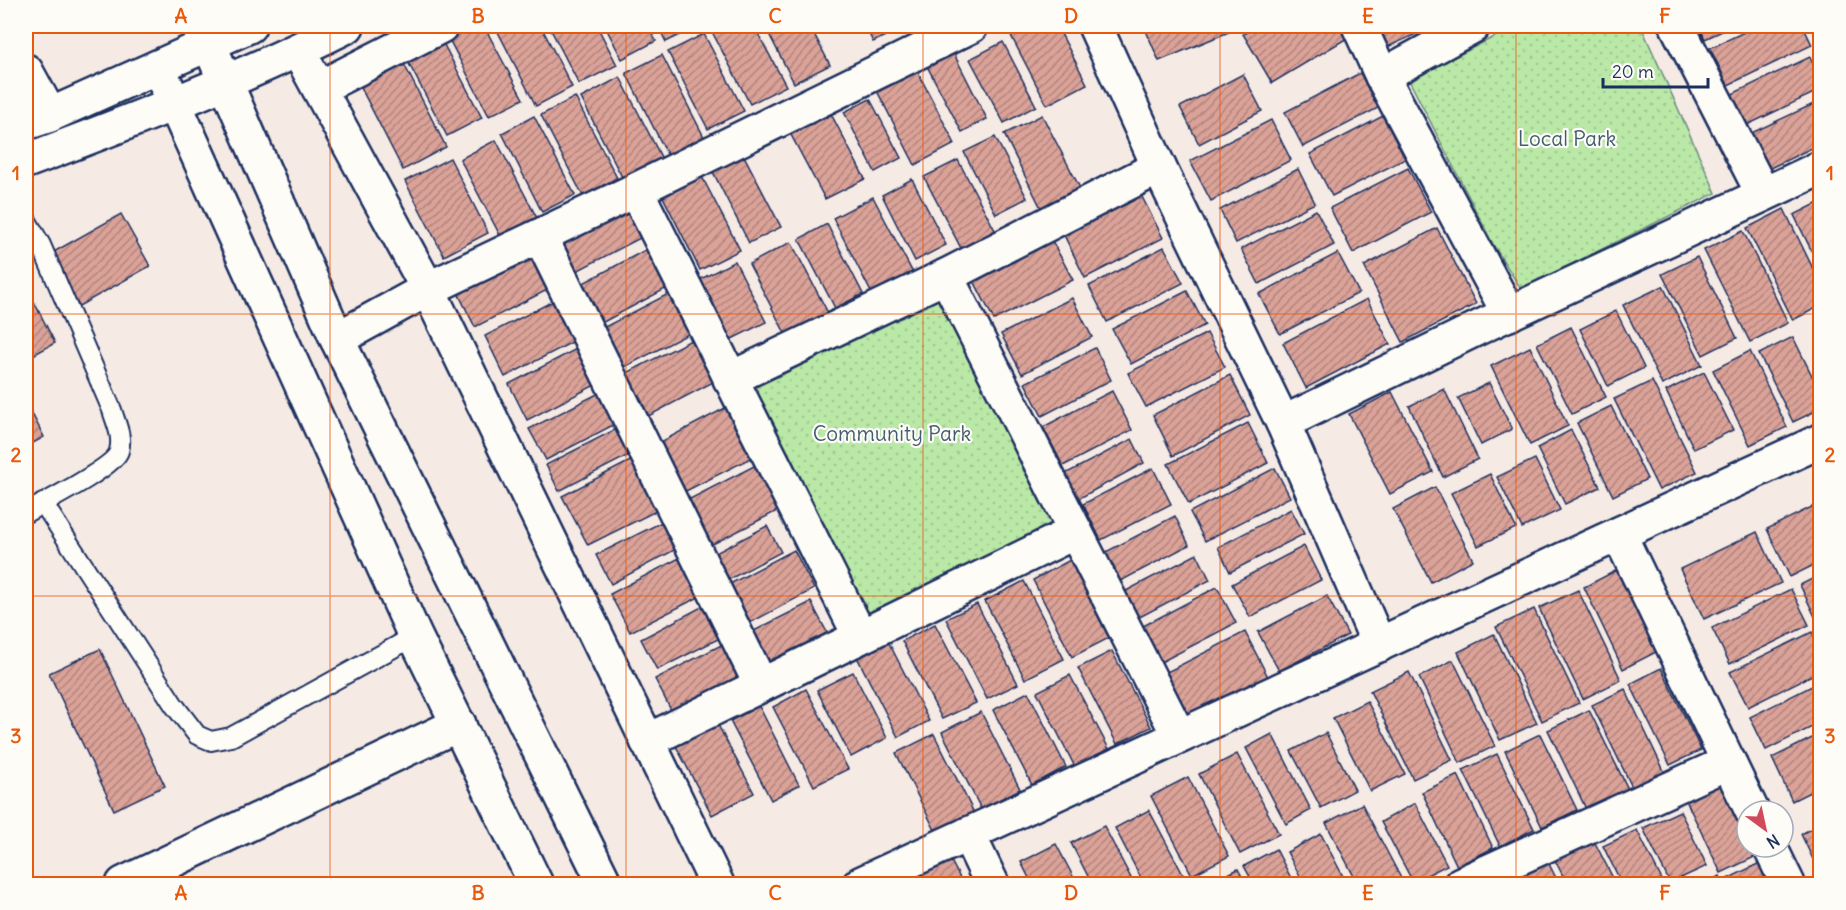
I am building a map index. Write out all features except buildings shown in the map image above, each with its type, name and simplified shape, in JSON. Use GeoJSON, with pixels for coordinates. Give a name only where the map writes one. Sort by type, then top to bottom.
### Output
{"type":"FeatureCollection","features":[{"type":"Feature","properties":{"kind":"street"},"geometry":{"type":"LineString","coordinates":[[26,71],[38,119],[249,26]]}},
{"type":"Feature","properties":{"kind":"street"},"geometry":{"type":"LineString","coordinates":[[26,161],[174,105],[346,26]]}},
{"type":"Feature","properties":{"kind":"street"},"geometry":{"type":"LineString","coordinates":[[319,88],[441,26]]}},
{"type":"Feature","properties":{"kind":"street"},"geometry":{"type":"LineString","coordinates":[[337,339],[428,290],[971,26]]}},
{"type":"Feature","properties":{"kind":"street"},"geometry":{"type":"LineString","coordinates":[[1095,26],[1159,167],[1283,423],[1379,645]]}},
{"type":"Feature","properties":{"kind":"street"},"geometry":{"type":"LineString","coordinates":[[1359,26],[1382,76],[1509,314]]}},
{"type":"Feature","properties":{"kind":"street"},"geometry":{"type":"LineString","coordinates":[[1382,76],[1473,26]]}},
{"type":"Feature","properties":{"kind":"street"},"geometry":{"type":"LineString","coordinates":[[1677,26],[1763,194]]}},
{"type":"Feature","properties":{"kind":"street"},"geometry":{"type":"LineString","coordinates":[[208,44],[337,339],[605,885]]}},
{"type":"Feature","properties":{"kind":"street"},"geometry":{"type":"LineString","coordinates":[[298,50],[428,290],[717,885]]}},
{"type":"Feature","properties":{"kind":"street"},"geometry":{"type":"LineString","coordinates":[[158,67],[415,636],[536,885]]}},
{"type":"Feature","properties":{"kind":"street"},"geometry":{"type":"LineString","coordinates":[[730,379],[946,276],[1159,167]]}},
{"type":"Feature","properties":{"kind":"street"},"geometry":{"type":"LineString","coordinates":[[1283,423],[1821,168]]}},
{"type":"Feature","properties":{"kind":"street"},"geometry":{"type":"LineString","coordinates":[[636,190],[860,636]]}},
{"type":"Feature","properties":{"kind":"street"},"geometry":{"type":"LineString","coordinates":[[540,236],[761,685]]}},
{"type":"Feature","properties":{"kind":"street"},"geometry":{"type":"LineString","coordinates":[[946,276],[1179,736]]}},
{"type":"Feature","properties":{"kind":"street"},"geometry":{"type":"LineString","coordinates":[[860,885],[1821,441]]}},
{"type":"Feature","properties":{"kind":"street"},"geometry":{"type":"LineString","coordinates":[[647,741],[1075,532]]}},
{"type":"Feature","properties":{"kind":"street"},"geometry":{"type":"LineString","coordinates":[[1620,534],[1746,799]]}},
{"type":"Feature","properties":{"kind":"street"},"geometry":{"type":"LineString","coordinates":[[123,885],[459,724]]}},
{"type":"Feature","properties":{"kind":"street"},"geometry":{"type":"LineString","coordinates":[[1461,885],[1729,762]]}},
{"type":"Feature","properties":{"kind":"street"},"geometry":{"type":"LineString","coordinates":[[968,834],[992,885]]}},
{"type":"Feature","properties":{"kind":"street"},"geometry":{"type":"LineString","coordinates":[[1776,859],[1788,885]]}},
{"type":"Feature","properties":{"kind":"lane"},"geometry":{"type":"LineString","coordinates":[[26,219],[41,244],[121,436],[119,454],[104,468],[26,513]]}},
{"type":"Feature","properties":{"kind":"lane"},"geometry":{"type":"LineString","coordinates":[[43,503],[174,705],[197,735],[211,741],[231,737],[415,636]]}},
{"type":"Feature","properties":{"kind":"green space","name":"Local Park"},"geometry":{"type":"Polygon","coordinates":[[[1516,26],[1641,26],[1716,193],[1521,289],[1494,246],[1409,80],[1516,26]]]}},
{"type":"Feature","properties":{"kind":"green space","name":"Community Park"},"geometry":{"type":"Polygon","coordinates":[[[946,276],[1075,532],[860,636],[730,379],[946,276]]]}}]}
